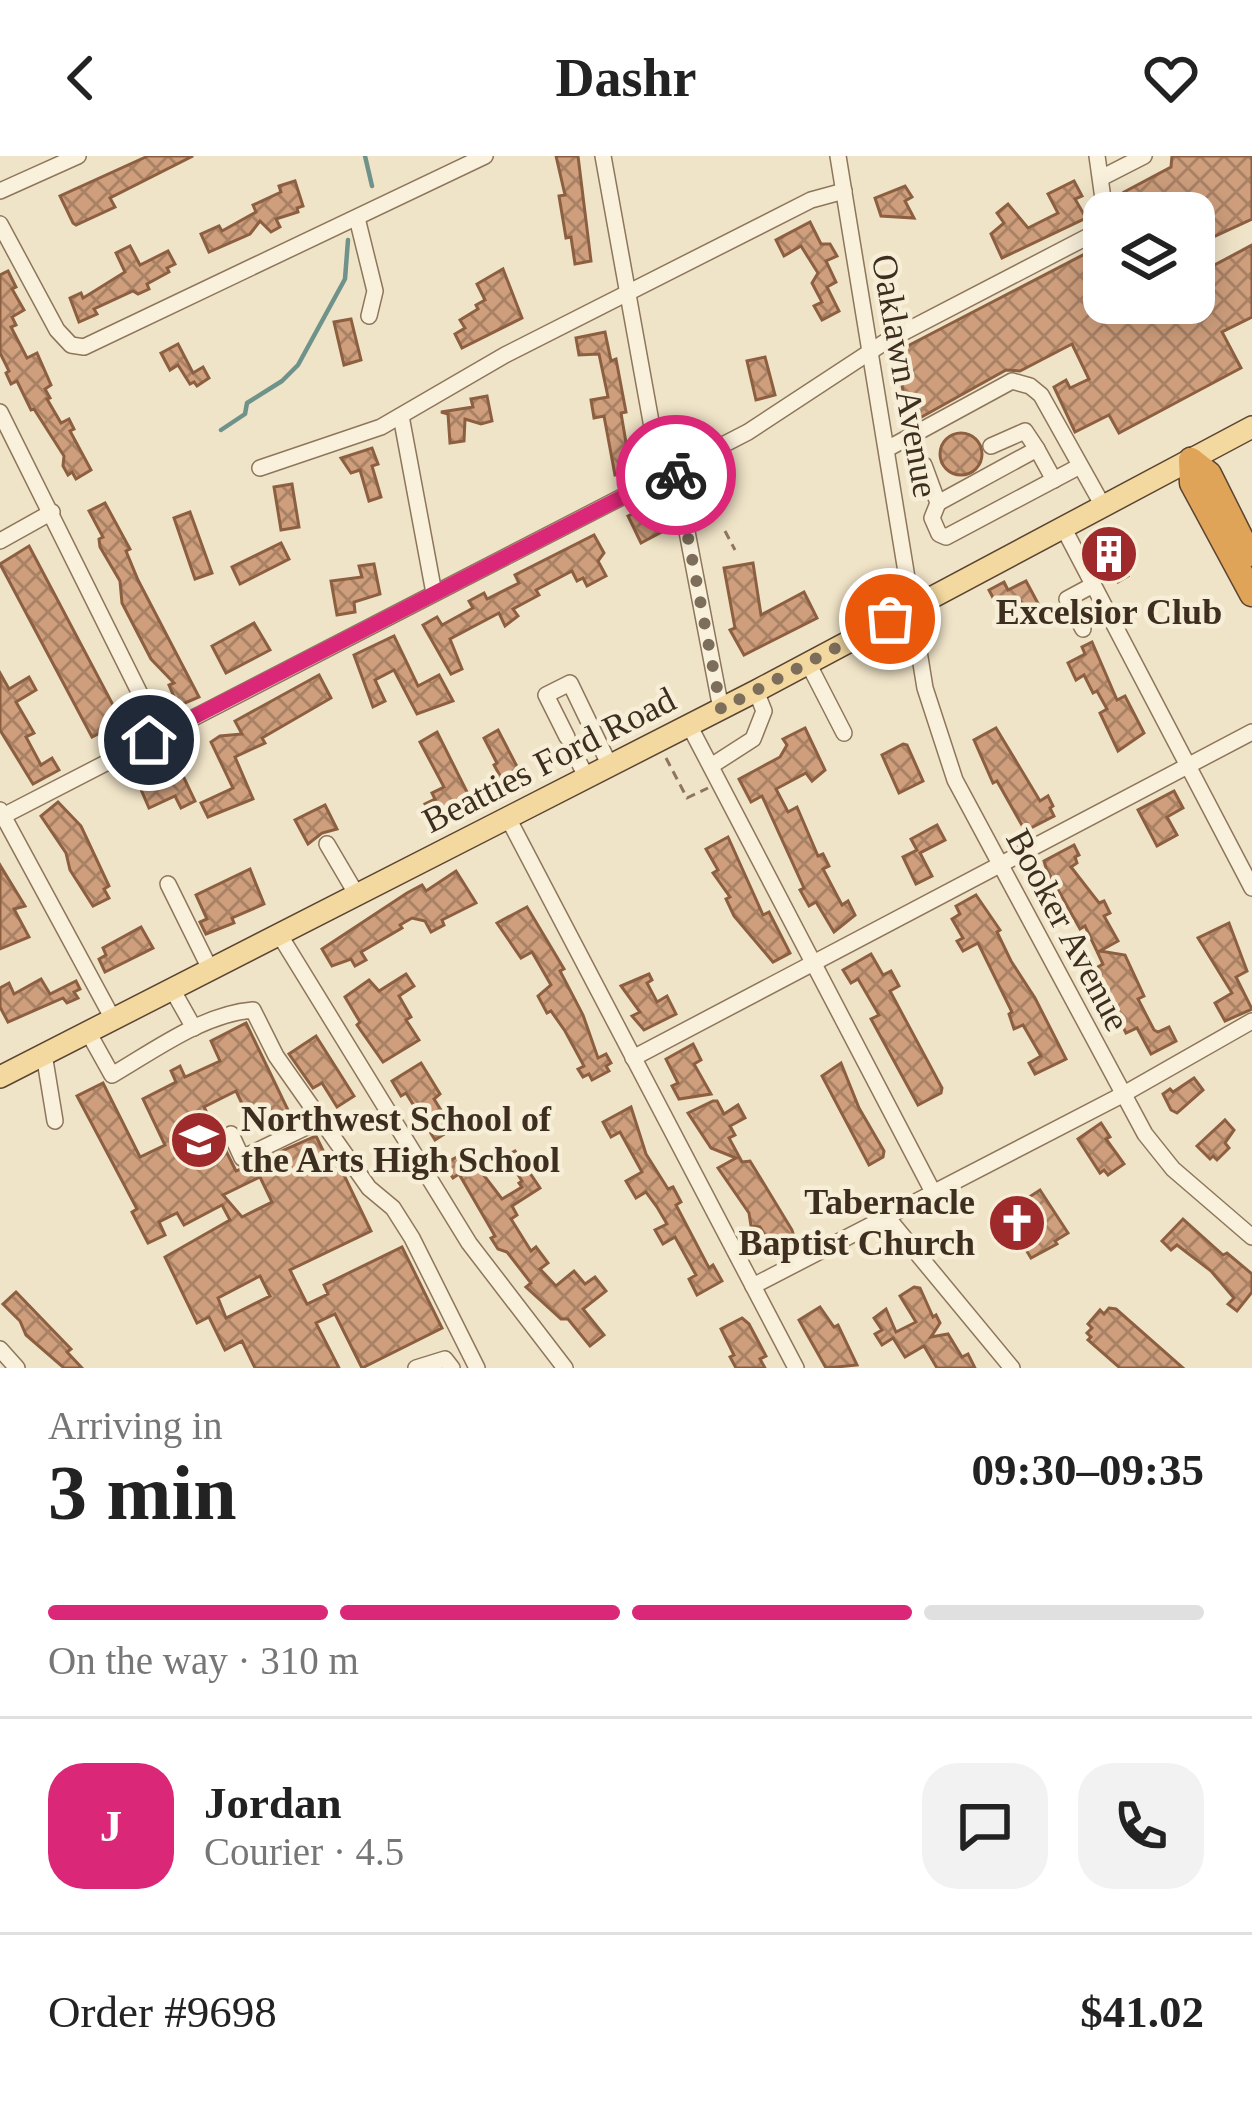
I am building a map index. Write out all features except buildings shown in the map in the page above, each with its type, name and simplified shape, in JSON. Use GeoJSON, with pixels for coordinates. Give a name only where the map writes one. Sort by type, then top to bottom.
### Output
{"type":"FeatureCollection","features":[{"type":"Feature","properties":{"kind":"highway"},"geometry":{"type":"LineString","coordinates":[[1191,460],[1209,474],[1252,559]]}},
{"type":"Feature","properties":{"kind":"highway"},"geometry":{"type":"LineString","coordinates":[[1191,460],[1192,483],[1252,594]]}},
{"type":"Feature","properties":{"kind":"main road","name":"Beatties Ford Road"},"geometry":{"type":"LineString","coordinates":[[0,1077],[756,691],[1252,428]]}},
{"type":"Feature","properties":{"kind":"street"},"geometry":{"type":"LineString","coordinates":[[0,191],[78,156]]}},
{"type":"Feature","properties":{"kind":"street"},"geometry":{"type":"LineString","coordinates":[[0,224],[57,330],[75,347],[103,339],[484,156]]}},
{"type":"Feature","properties":{"kind":"street"},"geometry":{"type":"LineString","coordinates":[[603,156],[626,292],[721,709]]}},
{"type":"Feature","properties":{"kind":"street","name":"Oaklawn Avenue"},"geometry":{"type":"LineString","coordinates":[[838,156],[913,606]]}},
{"type":"Feature","properties":{"kind":"street"},"geometry":{"type":"LineString","coordinates":[[1096,156],[1102,192]]}},
{"type":"Feature","properties":{"kind":"street"},"geometry":{"type":"LineString","coordinates":[[1101,178],[1144,156]]}},
{"type":"Feature","properties":{"kind":"street"},"geometry":{"type":"LineString","coordinates":[[260,468],[356,437],[626,292],[812,200],[844,191]]}},
{"type":"Feature","properties":{"kind":"street"},"geometry":{"type":"LineString","coordinates":[[357,218],[375,291],[369,316]]}},
{"type":"Feature","properties":{"kind":"street"},"geometry":{"type":"LineString","coordinates":[[112,1019],[2,813],[773,418],[871,353],[1083,231]]}},
{"type":"Feature","properties":{"kind":"street"},"geometry":{"type":"LineString","coordinates":[[887,449],[1012,381],[1041,395],[1103,506]]}},
{"type":"Feature","properties":{"kind":"street"},"geometry":{"type":"LineString","coordinates":[[0,412],[160,734]]}},
{"type":"Feature","properties":{"kind":"street"},"geometry":{"type":"LineString","coordinates":[[400,416],[434,593]]}},
{"type":"Feature","properties":{"kind":"street"},"geometry":{"type":"LineString","coordinates":[[991,446],[1025,431],[1054,480]]}},
{"type":"Feature","properties":{"kind":"street"},"geometry":{"type":"LineString","coordinates":[[1037,449],[938,503],[932,518],[939,533],[946,537],[1081,466]]}},
{"type":"Feature","properties":{"kind":"street"},"geometry":{"type":"LineString","coordinates":[[924,465],[938,503]]}},
{"type":"Feature","properties":{"kind":"street"},"geometry":{"type":"LineString","coordinates":[[0,541],[52,512]]}},
{"type":"Feature","properties":{"kind":"street"},"geometry":{"type":"LineString","coordinates":[[1064,527],[1252,888]]}},
{"type":"Feature","properties":{"kind":"street"},"geometry":{"type":"LineString","coordinates":[[1083,629],[1067,599],[1093,585]]}},
{"type":"Feature","properties":{"kind":"street","name":"Booker Avenue"},"geometry":{"type":"LineString","coordinates":[[913,606],[925,688],[943,750],[1122,1095],[1173,1169],[1252,1237]]}},
{"type":"Feature","properties":{"kind":"street"},"geometry":{"type":"LineString","coordinates":[[808,663],[844,733]]}},
{"type":"Feature","properties":{"kind":"street"},"geometry":{"type":"LineString","coordinates":[[587,778],[546,695],[570,683],[610,766]]}},
{"type":"Feature","properties":{"kind":"street"},"geometry":{"type":"LineString","coordinates":[[711,766],[753,739],[764,711],[756,691]]}},
{"type":"Feature","properties":{"kind":"street"},"geometry":{"type":"LineString","coordinates":[[689,725],[933,1192]]}},
{"type":"Feature","properties":{"kind":"street"},"geometry":{"type":"LineString","coordinates":[[633,1058],[1252,732]]}},
{"type":"Feature","properties":{"kind":"street"},"geometry":{"type":"LineString","coordinates":[[508,818],[796,1368]]}},
{"type":"Feature","properties":{"kind":"street"},"geometry":{"type":"LineString","coordinates":[[327,844],[356,895]]}},
{"type":"Feature","properties":{"kind":"street"},"geometry":{"type":"LineString","coordinates":[[168,884],[210,969]]}},
{"type":"Feature","properties":{"kind":"street"},"geometry":{"type":"LineString","coordinates":[[279,934],[469,1243],[561,1367]]}},
{"type":"Feature","properties":{"kind":"street"},"geometry":{"type":"LineString","coordinates":[[172,989],[194,1028]]}},
{"type":"Feature","properties":{"kind":"street"},"geometry":{"type":"LineString","coordinates":[[88,1032],[112,1075],[194,1028],[253,1010],[276,1056],[321,1120],[369,1188],[403,1223],[477,1368]]}},
{"type":"Feature","properties":{"kind":"street"},"geometry":{"type":"LineString","coordinates":[[753,1286],[1122,1095],[1252,1021]]}},
{"type":"Feature","properties":{"kind":"street"},"geometry":{"type":"LineString","coordinates":[[44,1054],[55,1121]]}},
{"type":"Feature","properties":{"kind":"street"},"geometry":{"type":"LineString","coordinates":[[231,1135],[242,1158],[321,1120]]}},
{"type":"Feature","properties":{"kind":"street"},"geometry":{"type":"LineString","coordinates":[[887,1216],[1012,1368]]}},
{"type":"Feature","properties":{"kind":"street"},"geometry":{"type":"LineString","coordinates":[[0,1349],[17,1368]]}},
{"type":"Feature","properties":{"kind":"street"},"geometry":{"type":"LineString","coordinates":[[416,1368],[445,1359],[452,1368]]}},
{"type":"Feature","properties":{"kind":"path"},"geometry":{"type":"LineString","coordinates":[[725,531],[734,550]]}},
{"type":"Feature","properties":{"kind":"path"},"geometry":{"type":"LineString","coordinates":[[664,754],[687,798],[710,787]]}},
{"type":"Feature","properties":{"kind":"waterway"},"geometry":{"type":"LineString","coordinates":[[365,156],[372,186]]}},
{"type":"Feature","properties":{"kind":"waterway"},"geometry":{"type":"LineString","coordinates":[[221,430],[245,414],[247,403],[298,365],[345,279],[348,240]]}},
{"type":"Feature","properties":{"kind":"way so far"},"geometry":{"type":"LineString","coordinates":[[676,475],[721,709],[890,619]]}},
{"type":"Feature","properties":{"kind":"place","name":"Excelsior Club"},"geometry":{"type":"Point","coordinates":[1109,554]}},
{"type":"Feature","properties":{"kind":"place","name":"Northwest School of the Arts High School"},"geometry":{"type":"Point","coordinates":[199,1140]}},
{"type":"Feature","properties":{"kind":"place","name":"Tabernacle Baptist Church"},"geometry":{"type":"Point","coordinates":[1017,1223]}},
{"type":"Feature","properties":{"kind":"route"},"geometry":{"type":"LineString","coordinates":[[149,740],[675,470],[676,475]]}}]}
